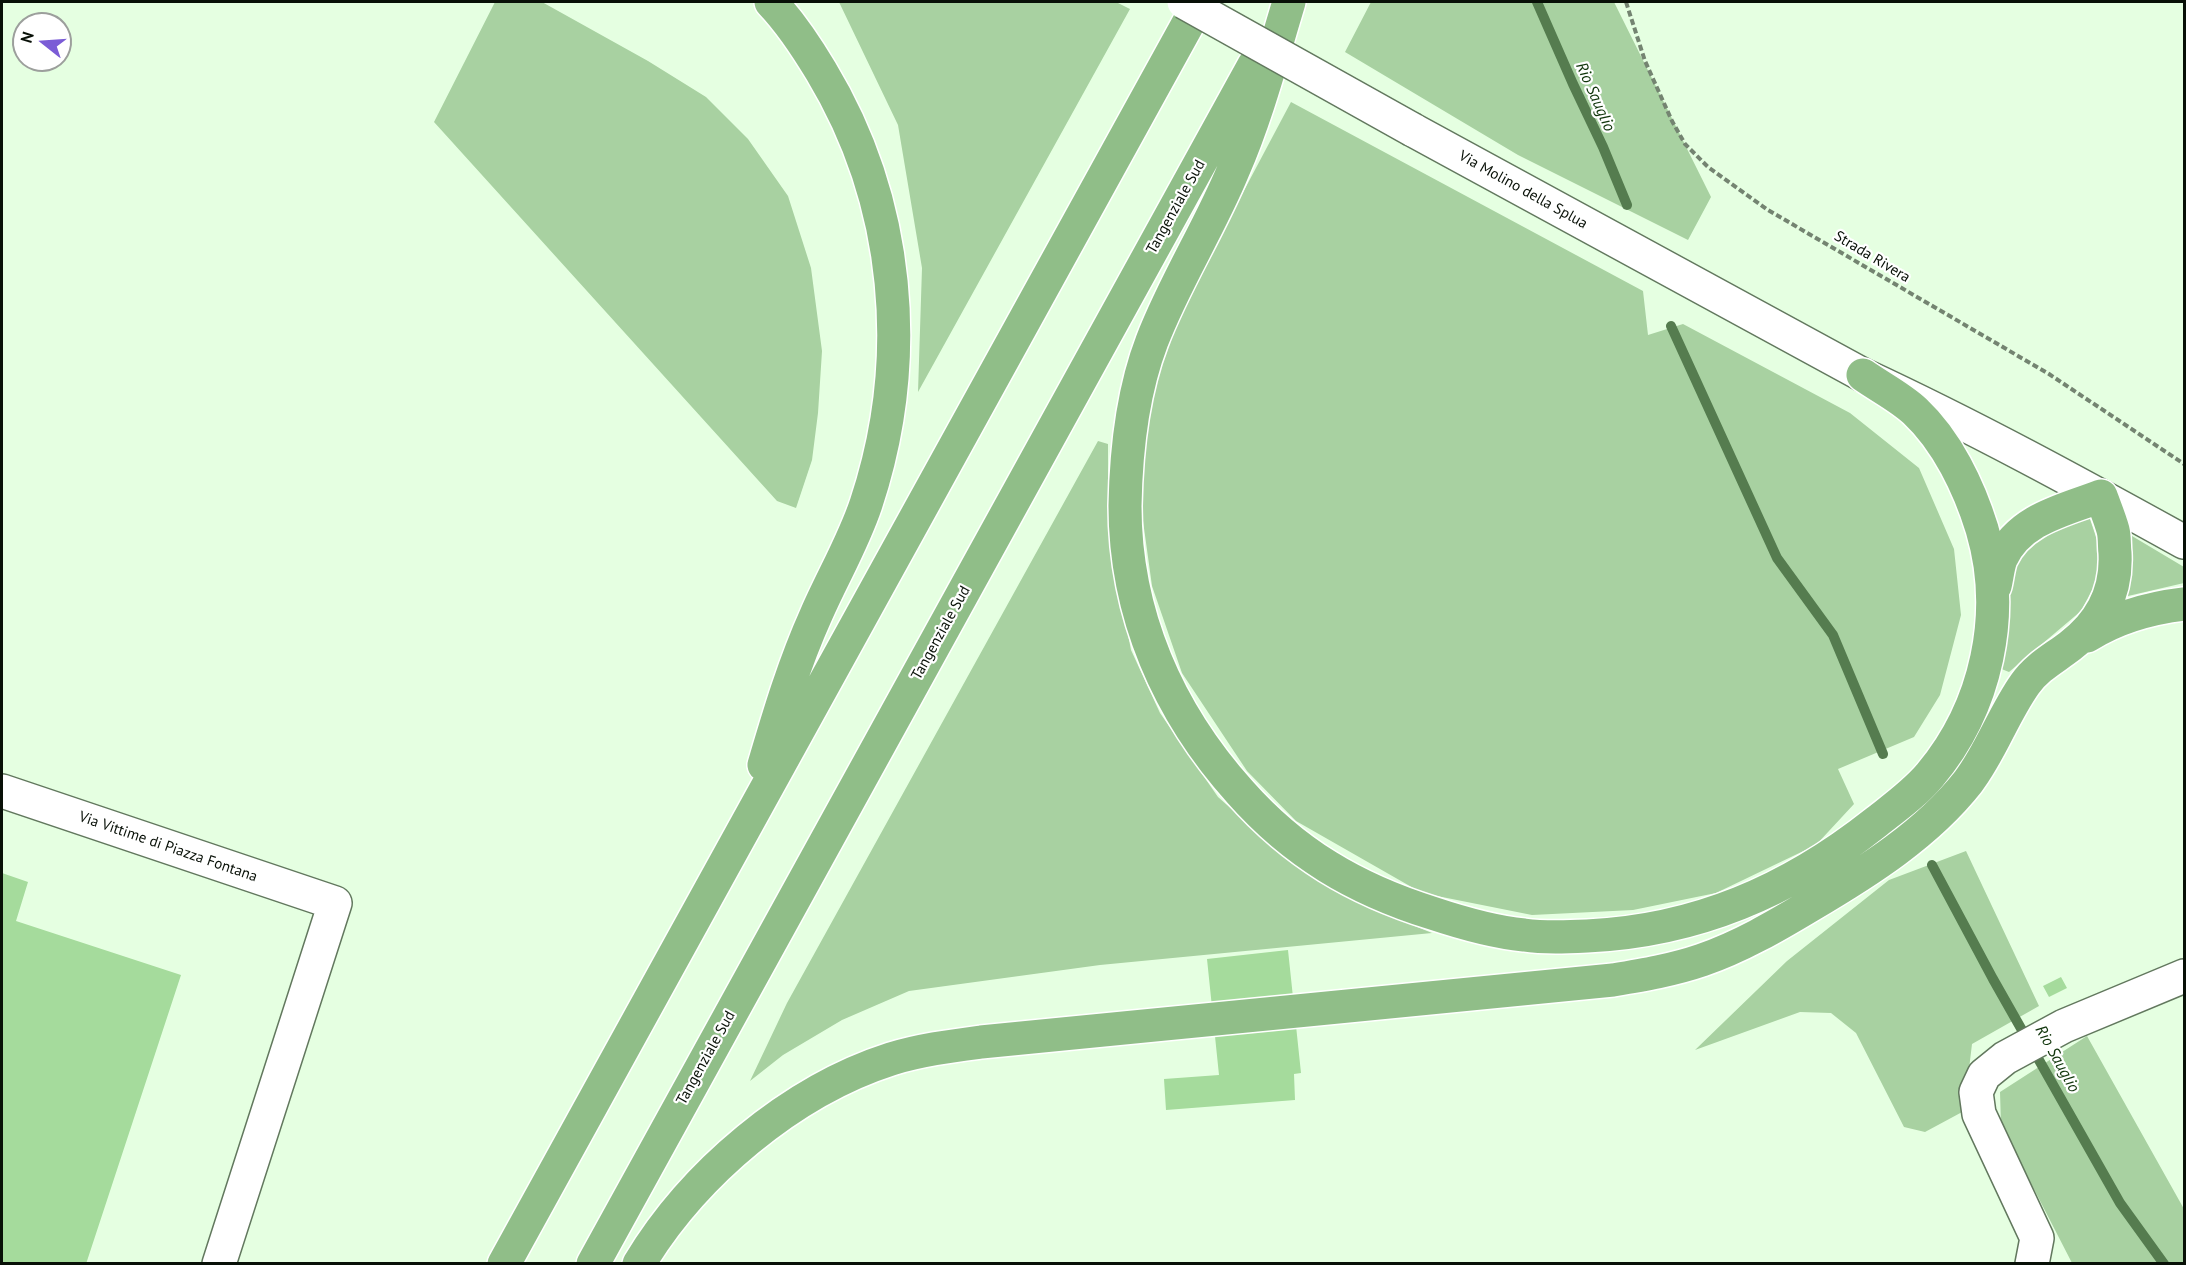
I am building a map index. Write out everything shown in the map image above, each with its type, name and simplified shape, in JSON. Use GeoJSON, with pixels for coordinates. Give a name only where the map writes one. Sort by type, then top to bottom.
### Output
{"type":"FeatureCollection","features":[{"type":"Feature","properties":{"kind":"highway"},"geometry":{"type":"LineString","coordinates":[[746,827],[795,663],[866,504],[881,450],[890,400],[895,336],[892,282],[877,196],[860,149],[840,102],[830,85],[790,22],[771,2]]}},
{"type":"Feature","properties":{"kind":"highway"},"geometry":{"type":"LineString","coordinates":[[504,1263],[1200,2]]}},
{"type":"Feature","properties":{"kind":"highway"},"geometry":{"type":"LineString","coordinates":[[1289,2],[1235,167],[1150,344],[1138,385],[1131,422],[1125,509],[1128,552],[1135,593],[1145,632],[1167,688],[1190,728],[1212,759],[1255,809],[1282,833],[1316,860],[1391,900],[1489,929],[1524,935],[1560,937],[1599,935],[1634,932],[1705,917],[1772,889],[1836,852],[1911,795],[1930,775],[1952,745],[1966,720],[1975,697],[1990,644],[1994,594],[2001,560],[2022,530],[2040,519],[2101,496],[2114,532],[2114,583],[2109,600],[2100,617],[2070,646]]}},
{"type":"Feature","properties":{"kind":"highway","name":"Tangenziale Sud"},"geometry":{"type":"LineString","coordinates":[[593,1263],[1289,2]]}},
{"type":"Feature","properties":{"kind":"highway"},"geometry":{"type":"LineString","coordinates":[[1863,375],[1913,409],[1932,430],[1949,456],[1978,514],[1986,543],[1994,594]]}},
{"type":"Feature","properties":{"kind":"highway"},"geometry":{"type":"LineString","coordinates":[[639,1263],[689,1196],[751,1136],[788,1109],[832,1084],[891,1059],[981,1042],[1613,980],[1670,969],[1702,960],[1738,945],[1838,889],[1879,862],[1934,818],[1968,782],[1986,755],[2025,684],[2038,668],[2102,626],[2160,607],[2184,604]]}},
{"type":"Feature","properties":{"kind":"street","name":"Via Molino della Splua"},"geometry":{"type":"LineString","coordinates":[[1184,2],[1413,130],[1863,375],[2101,496],[2184,542]]}},
{"type":"Feature","properties":{"kind":"street","name":"Via Vittime di Piazza Fontana"},"geometry":{"type":"LineString","coordinates":[[2,791],[335,903],[219,1263]]}},
{"type":"Feature","properties":{"kind":"street"},"geometry":{"type":"LineString","coordinates":[[2032,1263],[2037,1238],[1979,1114],[1976,1092],[1984,1075],[2005,1058],[2064,1026],[2184,976]]}},
{"type":"Feature","properties":{"kind":"path","name":"Strada Rivera"},"geometry":{"type":"LineString","coordinates":[[1626,2],[1645,61],[1672,121],[1685,144],[1708,167],[1768,210],[2049,374],[2184,464]]}},
{"type":"Feature","properties":{"kind":"green space"},"geometry":{"type":"Polygon","coordinates":[[[495,2],[542,2],[648,61],[706,97],[748,139],[788,196],[811,268],[822,351],[812,460],[796,508],[777,501],[434,122],[495,2]]]}},
{"type":"Feature","properties":{"kind":"green space"},"geometry":{"type":"Polygon","coordinates":[[[839,2],[1116,2],[1130,9],[918,392],[922,268],[898,125],[839,2]]]}},
{"type":"Feature","properties":{"kind":"green space"},"geometry":{"type":"Polygon","coordinates":[[[1371,2],[1614,2],[1711,197],[1688,240],[1518,155],[1345,52],[1371,2]]]}},
{"type":"Feature","properties":{"kind":"green space"},"geometry":{"type":"Polygon","coordinates":[[[1291,102],[1643,291],[1648,335],[1683,324],[1850,413],[1919,468],[1954,549],[1961,615],[1940,695],[1914,737],[1838,769],[1854,804],[1816,845],[1716,893],[1633,910],[1532,915],[1422,893],[1296,821],[1247,771],[1182,673],[1152,586],[1139,492],[1145,411],[1172,326],[1291,102]]]}},
{"type":"Feature","properties":{"kind":"green space"},"geometry":{"type":"Polygon","coordinates":[[[1098,441],[1108,444],[1108,531],[1131,650],[1160,713],[1218,797],[1288,859],[1383,913],[1432,933],[1100,965],[909,991],[842,1020],[783,1055],[750,1081],[787,1003],[1098,441]]]}},
{"type":"Feature","properties":{"kind":"green space"},"geometry":{"type":"Polygon","coordinates":[[[2089,516],[2099,546],[2097,581],[2081,611],[2009,672],[1999,668],[2008,579],[2019,548],[2050,523],[2089,516]]]}},
{"type":"Feature","properties":{"kind":"green space"},"geometry":{"type":"Polygon","coordinates":[[[2132,536],[2184,567],[2184,583],[2128,596],[2132,536]]]}},
{"type":"Feature","properties":{"kind":"green space"},"geometry":{"type":"Polygon","coordinates":[[[1966,851],[2039,1006],[1972,1044],[1964,1111],[1925,1132],[1904,1127],[1856,1033],[1831,1013],[1800,1012],[1695,1050],[1787,961],[1889,880],[1966,851]]]}},
{"type":"Feature","properties":{"kind":"green space"},"geometry":{"type":"Polygon","coordinates":[[[2087,1036],[2184,1209],[2184,1263],[2072,1263],[2001,1125],[2000,1092],[2087,1036]]]}},
{"type":"Feature","properties":{"kind":"building"},"geometry":{"type":"Polygon","coordinates":[[[2,873],[28,882],[16,921],[181,975],[86,1264],[2,1264],[2,873]]]}},
{"type":"Feature","properties":{"kind":"building"},"geometry":{"type":"Polygon","coordinates":[[[1288,950],[1301,1073],[1294,1074],[1295,1100],[1166,1110],[1164,1079],[1219,1075],[1207,959],[1288,950]]]}},
{"type":"Feature","properties":{"kind":"building"},"geometry":{"type":"Polygon","coordinates":[[[2061,977],[2067,988],[2049,997],[2043,986],[2061,977]]]}},
{"type":"Feature","properties":{"kind":"waterway","name":"Rio Sauglio"},"geometry":{"type":"LineString","coordinates":[[1537,2],[1627,205]]}},
{"type":"Feature","properties":{"kind":"waterway"},"geometry":{"type":"LineString","coordinates":[[1671,326],[1777,558],[1833,635],[1883,754]]}},
{"type":"Feature","properties":{"kind":"waterway","name":"Rio Sauglio"},"geometry":{"type":"LineString","coordinates":[[1932,865],[1993,979],[2120,1203],[2164,1264]]}}]}
